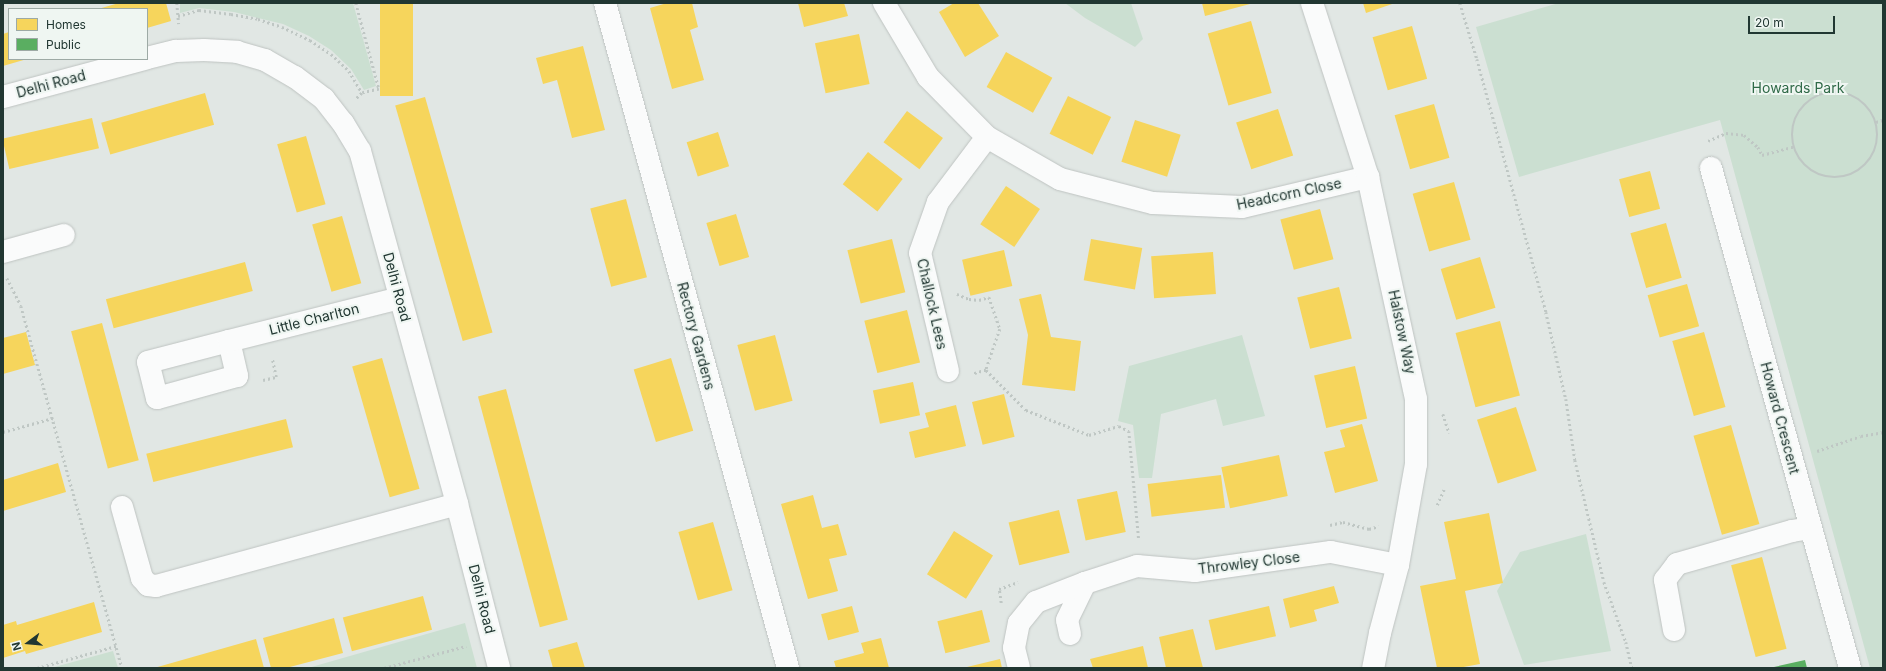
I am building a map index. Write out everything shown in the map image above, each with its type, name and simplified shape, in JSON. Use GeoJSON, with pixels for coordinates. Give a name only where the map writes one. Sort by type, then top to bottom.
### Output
{"type":"FeatureCollection","features":[{"type":"Feature","properties":{"kind":"street","name":"Rectory Gardens"},"geometry":{"type":"LineString","coordinates":[[605,3],[788,668]]}},
{"type":"Feature","properties":{"kind":"street","name":"Headcorn Close"},"geometry":{"type":"LineString","coordinates":[[884,3],[928,77],[987,137],[1060,179],[1153,203],[1242,207],[1368,177]]}},
{"type":"Feature","properties":{"kind":"street","name":"Halstow Way"},"geometry":{"type":"LineString","coordinates":[[1312,3],[1368,177],[1416,399],[1416,464],[1398,564],[1380,633],[1373,668]]}},
{"type":"Feature","properties":{"kind":"street","name":"Delhi Road"},"geometry":{"type":"LineString","coordinates":[[148,58],[176,51],[237,52],[265,60],[295,76],[324,99],[343,124],[360,151],[457,504],[499,668]]}},
{"type":"Feature","properties":{"kind":"street","name":"Delhi Road"},"geometry":{"type":"LineString","coordinates":[[3,97],[142,60]]}},
{"type":"Feature","properties":{"kind":"street","name":"Challock Lees"},"geometry":{"type":"LineString","coordinates":[[957,373],[920,253],[938,202],[987,137]]}},
{"type":"Feature","properties":{"kind":"street","name":"Howard Crescent"},"geometry":{"type":"LineString","coordinates":[[1711,168],[1850,668]]}},
{"type":"Feature","properties":{"kind":"street"},"geometry":{"type":"LineString","coordinates":[[4,263],[64,235]]}},
{"type":"Feature","properties":{"kind":"street","name":"Little Charlton"},"geometry":{"type":"LineString","coordinates":[[229,341],[400,298]]}},
{"type":"Feature","properties":{"kind":"street"},"geometry":{"type":"LineString","coordinates":[[122,507],[142,578],[148,585],[156,586],[457,504]]}},
{"type":"Feature","properties":{"kind":"street"},"geometry":{"type":"LineString","coordinates":[[1674,630],[1665,580],[1677,564],[1792,531],[1810,528]]}},
{"type":"Feature","properties":{"kind":"street","name":"Throwley Close"},"geometry":{"type":"LineString","coordinates":[[1019,668],[1014,648],[1019,623],[1036,602],[1085,583],[1137,566],[1195,571],[1331,552],[1398,564]]}},
{"type":"Feature","properties":{"kind":"street"},"geometry":{"type":"LineString","coordinates":[[1070,634],[1067,620],[1085,583]]}},
{"type":"Feature","properties":{"kind":"path"},"geometry":{"type":"LineString","coordinates":[[177,3],[179,28]]}},
{"type":"Feature","properties":{"kind":"path"},"geometry":{"type":"LineString","coordinates":[[356,3],[380,88],[362,93]]}},
{"type":"Feature","properties":{"kind":"path"},"geometry":{"type":"LineString","coordinates":[[1460,3],[1477,59],[1546,312],[1566,399],[1575,460],[1604,582],[1626,642],[1632,668]]}},
{"type":"Feature","properties":{"kind":"path"},"geometry":{"type":"LineString","coordinates":[[1833,92],[1848,93],[1861,100],[1871,111],[1876,122],[1878,138],[1875,151],[1869,162],[1859,171],[1847,176],[1834,178],[1821,175],[1809,169],[1799,158],[1795,146],[1793,129],[1797,115],[1806,103],[1818,95],[1833,92]]}},
{"type":"Feature","properties":{"kind":"path"},"geometry":{"type":"LineString","coordinates":[[1876,122],[1883,120]]}},
{"type":"Feature","properties":{"kind":"path"},"geometry":{"type":"LineString","coordinates":[[1705,144],[1717,136],[1736,133],[1744,135],[1752,140],[1762,155],[1795,146]]}},
{"type":"Feature","properties":{"kind":"path"},"geometry":{"type":"LineString","coordinates":[[4,263],[20,306],[53,418],[122,668]]}},
{"type":"Feature","properties":{"kind":"path"},"geometry":{"type":"LineString","coordinates":[[954,288],[957,293],[969,299],[979,300],[989,297],[1000,329],[986,370]]}},
{"type":"Feature","properties":{"kind":"path"},"geometry":{"type":"LineString","coordinates":[[261,381],[276,377],[271,355]]}},
{"type":"Feature","properties":{"kind":"path"},"geometry":{"type":"LineString","coordinates":[[957,373],[986,370]]}},
{"type":"Feature","properties":{"kind":"path"},"geometry":{"type":"LineString","coordinates":[[986,370],[1026,410],[1089,435],[1119,426],[1129,431],[1140,545]]}},
{"type":"Feature","properties":{"kind":"path"},"geometry":{"type":"LineString","coordinates":[[3,432],[53,418]]}},
{"type":"Feature","properties":{"kind":"path"},"geometry":{"type":"LineString","coordinates":[[1792,459],[1861,436],[1883,432]]}},
{"type":"Feature","properties":{"kind":"path"},"geometry":{"type":"LineString","coordinates":[[1327,525],[1343,522],[1369,529],[1383,525]]}},
{"type":"Feature","properties":{"kind":"path"},"geometry":{"type":"LineString","coordinates":[[1002,609],[998,589],[1021,581]]}},
{"type":"Feature","properties":{"kind":"path"},"geometry":{"type":"LineString","coordinates":[[384,668],[472,644]]}},
{"type":"Feature","properties":{"kind":"path"},"geometry":{"type":"LineString","coordinates":[[37,668],[116,646]]}},
{"type":"Feature","properties":{"kind":"green space"},"geometry":{"type":"Polygon","coordinates":[[[180,3],[353,3],[376,86],[364,90],[351,69],[331,50],[309,36],[283,24],[234,12],[199,8],[180,13],[180,3]]]}},
{"type":"Feature","properties":{"kind":"green space"},"geometry":{"type":"Polygon","coordinates":[[[1065,3],[1131,3],[1143,39],[1135,47],[1085,18],[1065,3]]]}},
{"type":"Feature","properties":{"kind":"green space","name":"Howards Park"},"geometry":{"type":"Polygon","coordinates":[[[1559,3],[1883,3],[1883,668],[1870,668],[1720,120],[1519,177],[1476,27],[1559,3]]]}},
{"type":"Feature","properties":{"kind":"green space"},"geometry":{"type":"Polygon","coordinates":[[[1242,335],[1265,416],[1223,426],[1216,399],[1161,414],[1152,478],[1139,478],[1133,425],[1118,421],[1129,366],[1242,335]]]}},
{"type":"Feature","properties":{"kind":"green space"},"geometry":{"type":"Polygon","coordinates":[[[1586,534],[1611,651],[1524,665],[1497,591],[1520,552],[1586,534]]]}},
{"type":"Feature","properties":{"kind":"green space"},"geometry":{"type":"Polygon","coordinates":[[[465,623],[477,668],[308,668],[465,623]]]}},
{"type":"Feature","properties":{"kind":"green space"},"geometry":{"type":"Polygon","coordinates":[[[113,651],[118,668],[51,668],[113,651]]]}},
{"type":"Feature","properties":{"kind":"building: Homes"},"geometry":{"type":"Polygon","coordinates":[[[119,3],[166,3],[171,21],[148,28],[148,8],[102,8],[119,3]]]}},
{"type":"Feature","properties":{"kind":"building: Homes"},"geometry":{"type":"Polygon","coordinates":[[[380,3],[413,3],[413,96],[380,96],[380,3]]]}},
{"type":"Feature","properties":{"kind":"building: Homes"},"geometry":{"type":"Polygon","coordinates":[[[667,3],[692,3],[698,27],[690,30],[704,80],[672,89],[650,8],[667,3]]]}},
{"type":"Feature","properties":{"kind":"building: Homes"},"geometry":{"type":"Polygon","coordinates":[[[798,3],[844,3],[848,16],[804,27],[798,3]]]}},
{"type":"Feature","properties":{"kind":"building: Homes"},"geometry":{"type":"Polygon","coordinates":[[[954,3],[978,3],[999,36],[965,57],[939,12],[954,3]]]}},
{"type":"Feature","properties":{"kind":"building: Homes"},"geometry":{"type":"Polygon","coordinates":[[[1202,3],[1250,3],[1250,4],[1205,16],[1202,3]]]}},
{"type":"Feature","properties":{"kind":"building: Homes"},"geometry":{"type":"Polygon","coordinates":[[[1363,3],[1395,3],[1366,13],[1363,3]]]}},
{"type":"Feature","properties":{"kind":"building: Homes"},"geometry":{"type":"Polygon","coordinates":[[[1251,21],[1272,93],[1228,105],[1208,33],[1251,21]]]}},
{"type":"Feature","properties":{"kind":"building: Homes"},"geometry":{"type":"Polygon","coordinates":[[[1412,26],[1427,79],[1388,90],[1373,37],[1412,26]]]}},
{"type":"Feature","properties":{"kind":"building: Homes"},"geometry":{"type":"Polygon","coordinates":[[[8,32],[8,60],[24,60],[3,66],[3,34],[8,32]]]}},
{"type":"Feature","properties":{"kind":"building: Homes"},"geometry":{"type":"Polygon","coordinates":[[[859,34],[870,84],[826,93],[815,43],[859,34]]]}},
{"type":"Feature","properties":{"kind":"building: Homes"},"geometry":{"type":"Polygon","coordinates":[[[583,46],[605,130],[572,138],[557,80],[543,84],[536,58],[583,46]]]}},
{"type":"Feature","properties":{"kind":"building: Homes"},"geometry":{"type":"Polygon","coordinates":[[[1006,52],[1052,78],[1033,113],[987,87],[1006,52]]]}},
{"type":"Feature","properties":{"kind":"building: Homes"},"geometry":{"type":"Polygon","coordinates":[[[205,93],[214,125],[110,154],[101,123],[205,93]]]}},
{"type":"Feature","properties":{"kind":"building: Homes"},"geometry":{"type":"Polygon","coordinates":[[[1068,96],[1111,117],[1093,155],[1050,134],[1068,96]]]}},
{"type":"Feature","properties":{"kind":"building: Homes"},"geometry":{"type":"Polygon","coordinates":[[[425,97],[493,333],[463,341],[395,106],[425,97]]]}},
{"type":"Feature","properties":{"kind":"building: Homes"},"geometry":{"type":"Polygon","coordinates":[[[1434,104],[1449,158],[1410,169],[1395,115],[1434,104]]]}},
{"type":"Feature","properties":{"kind":"building: Homes"},"geometry":{"type":"Polygon","coordinates":[[[1278,109],[1293,156],[1251,169],[1236,123],[1278,109]]]}},
{"type":"Feature","properties":{"kind":"building: Homes"},"geometry":{"type":"Polygon","coordinates":[[[907,111],[943,138],[919,169],[884,142],[907,111]]]}},
{"type":"Feature","properties":{"kind":"building: Homes"},"geometry":{"type":"Polygon","coordinates":[[[92,118],[99,148],[9,169],[3,139],[92,118]]]}},
{"type":"Feature","properties":{"kind":"building: Homes"},"geometry":{"type":"Polygon","coordinates":[[[1135,120],[1181,135],[1167,177],[1121,162],[1135,120]]]}},
{"type":"Feature","properties":{"kind":"building: Homes"},"geometry":{"type":"Polygon","coordinates":[[[718,132],[729,166],[698,176],[687,142],[718,132]]]}},
{"type":"Feature","properties":{"kind":"building: Homes"},"geometry":{"type":"Polygon","coordinates":[[[306,136],[326,204],[297,213],[277,144],[306,136]]]}},
{"type":"Feature","properties":{"kind":"building: Homes"},"geometry":{"type":"Polygon","coordinates":[[[868,152],[903,179],[877,211],[843,184],[868,152]]]}},
{"type":"Feature","properties":{"kind":"building: Homes"},"geometry":{"type":"Polygon","coordinates":[[[1650,171],[1660,209],[1629,217],[1619,179],[1650,171]]]}},
{"type":"Feature","properties":{"kind":"building: Homes"},"geometry":{"type":"Polygon","coordinates":[[[1454,182],[1471,240],[1429,252],[1413,194],[1454,182]]]}},
{"type":"Feature","properties":{"kind":"building: Homes"},"geometry":{"type":"Polygon","coordinates":[[[1006,186],[1040,209],[1014,247],[980,224],[1006,186]]]}},
{"type":"Feature","properties":{"kind":"building: Homes"},"geometry":{"type":"Polygon","coordinates":[[[626,199],[647,277],[611,287],[590,209],[626,199]]]}},
{"type":"Feature","properties":{"kind":"building: Homes"},"geometry":{"type":"Polygon","coordinates":[[[1320,209],[1333,259],[1294,270],[1280,220],[1320,209]]]}},
{"type":"Feature","properties":{"kind":"building: Homes"},"geometry":{"type":"Polygon","coordinates":[[[736,214],[749,257],[720,266],[706,223],[736,214]]]}},
{"type":"Feature","properties":{"kind":"building: Homes"},"geometry":{"type":"Polygon","coordinates":[[[342,216],[361,283],[331,292],[312,225],[342,216]]]}},
{"type":"Feature","properties":{"kind":"building: Homes"},"geometry":{"type":"Polygon","coordinates":[[[1666,223],[1682,278],[1646,288],[1630,233],[1666,223]]]}},
{"type":"Feature","properties":{"kind":"building: Homes"},"geometry":{"type":"Polygon","coordinates":[[[892,239],[905,292],[861,303],[847,250],[892,239]]]}},
{"type":"Feature","properties":{"kind":"building: Homes"},"geometry":{"type":"Polygon","coordinates":[[[1091,239],[1142,248],[1135,289],[1084,280],[1091,239]]]}},
{"type":"Feature","properties":{"kind":"building: Homes"},"geometry":{"type":"Polygon","coordinates":[[[1004,250],[1012,286],[970,296],[962,260],[1004,250]]]}},
{"type":"Feature","properties":{"kind":"building: Homes"},"geometry":{"type":"Polygon","coordinates":[[[1213,252],[1216,294],[1154,298],[1151,256],[1213,252]]]}},
{"type":"Feature","properties":{"kind":"building: Homes"},"geometry":{"type":"Polygon","coordinates":[[[1480,257],[1495,308],[1456,320],[1441,269],[1480,257]]]}},
{"type":"Feature","properties":{"kind":"building: Homes"},"geometry":{"type":"Polygon","coordinates":[[[245,262],[253,291],[114,328],[106,299],[245,262]]]}},
{"type":"Feature","properties":{"kind":"building: Homes"},"geometry":{"type":"Polygon","coordinates":[[[1687,284],[1699,326],[1660,338],[1648,295],[1687,284]]]}},
{"type":"Feature","properties":{"kind":"building: Homes"},"geometry":{"type":"Polygon","coordinates":[[[1339,287],[1352,338],[1310,349],[1297,297],[1339,287]]]}},
{"type":"Feature","properties":{"kind":"building: Homes"},"geometry":{"type":"Polygon","coordinates":[[[1041,294],[1051,337],[1081,341],[1075,391],[1022,385],[1028,335],[1019,299],[1041,294]]]}},
{"type":"Feature","properties":{"kind":"building: Homes"},"geometry":{"type":"Polygon","coordinates":[[[907,310],[920,362],[877,373],[864,321],[907,310]]]}},
{"type":"Feature","properties":{"kind":"building: Homes"},"geometry":{"type":"Polygon","coordinates":[[[1500,321],[1520,395],[1475,407],[1456,333],[1500,321]]]}},
{"type":"Feature","properties":{"kind":"building: Homes"},"geometry":{"type":"Polygon","coordinates":[[[102,323],[139,460],[108,468],[71,331],[102,323]]]}},
{"type":"Feature","properties":{"kind":"building: Homes"},"geometry":{"type":"Polygon","coordinates":[[[26,332],[35,365],[3,374],[3,338],[26,332]]]}},
{"type":"Feature","properties":{"kind":"building: Homes"},"geometry":{"type":"Polygon","coordinates":[[[1704,332],[1725,407],[1694,416],[1672,341],[1704,332]]]}},
{"type":"Feature","properties":{"kind":"building: Homes"},"geometry":{"type":"Polygon","coordinates":[[[775,335],[793,401],[755,411],[737,345],[775,335]]]}},
{"type":"Feature","properties":{"kind":"building: Homes"},"geometry":{"type":"Polygon","coordinates":[[[382,358],[419,489],[390,497],[352,367],[382,358]]]}},
{"type":"Feature","properties":{"kind":"building: Homes"},"geometry":{"type":"Polygon","coordinates":[[[671,358],[693,431],[656,442],[634,369],[671,358]]]}},
{"type":"Feature","properties":{"kind":"building: Homes"},"geometry":{"type":"Polygon","coordinates":[[[1355,366],[1367,419],[1326,428],[1314,375],[1355,366]]]}},
{"type":"Feature","properties":{"kind":"building: Homes"},"geometry":{"type":"Polygon","coordinates":[[[913,382],[920,415],[880,424],[873,391],[913,382]]]}},
{"type":"Feature","properties":{"kind":"building: Homes"},"geometry":{"type":"Polygon","coordinates":[[[506,389],[568,620],[540,627],[478,397],[506,389]]]}},
{"type":"Feature","properties":{"kind":"building: Homes"},"geometry":{"type":"Polygon","coordinates":[[[1004,394],[1015,437],[983,445],[972,402],[1004,394]]]}},
{"type":"Feature","properties":{"kind":"building: Homes"},"geometry":{"type":"Polygon","coordinates":[[[956,405],[966,446],[915,458],[909,432],[929,427],[925,413],[956,405]]]}},
{"type":"Feature","properties":{"kind":"building: Homes"},"geometry":{"type":"Polygon","coordinates":[[[1516,407],[1537,471],[1498,483],[1477,420],[1516,407]]]}},
{"type":"Feature","properties":{"kind":"building: Homes"},"geometry":{"type":"Polygon","coordinates":[[[286,419],[293,447],[153,482],[146,454],[286,419]]]}},
{"type":"Feature","properties":{"kind":"building: Homes"},"geometry":{"type":"Polygon","coordinates":[[[1362,424],[1378,481],[1335,493],[1324,452],[1345,447],[1340,430],[1362,424]]]}},
{"type":"Feature","properties":{"kind":"building: Homes"},"geometry":{"type":"Polygon","coordinates":[[[1731,425],[1759,524],[1722,535],[1694,436],[1731,425]]]}},
{"type":"Feature","properties":{"kind":"building: Homes"},"geometry":{"type":"Polygon","coordinates":[[[1279,455],[1288,496],[1230,508],[1221,467],[1279,455]]]}},
{"type":"Feature","properties":{"kind":"building: Homes"},"geometry":{"type":"Polygon","coordinates":[[[58,463],[66,492],[3,511],[3,480],[58,463]]]}},
{"type":"Feature","properties":{"kind":"building: Homes"},"geometry":{"type":"Polygon","coordinates":[[[1221,475],[1225,508],[1152,517],[1148,484],[1221,475]]]}},
{"type":"Feature","properties":{"kind":"building: Homes"},"geometry":{"type":"Polygon","coordinates":[[[1117,491],[1126,532],[1086,541],[1077,500],[1117,491]]]}},
{"type":"Feature","properties":{"kind":"building: Homes"},"geometry":{"type":"Polygon","coordinates":[[[813,495],[822,528],[838,524],[847,555],[829,559],[838,591],[808,599],[781,504],[813,495]]]}},
{"type":"Feature","properties":{"kind":"building: Homes"},"geometry":{"type":"Polygon","coordinates":[[[1059,510],[1070,553],[1019,565],[1009,523],[1059,510]]]}},
{"type":"Feature","properties":{"kind":"building: Homes"},"geometry":{"type":"Polygon","coordinates":[[[1489,513],[1503,583],[1465,591],[1480,664],[1458,668],[1437,668],[1420,586],[1456,579],[1444,522],[1489,513]]]}},
{"type":"Feature","properties":{"kind":"building: Homes"},"geometry":{"type":"Polygon","coordinates":[[[713,522],[733,590],[698,600],[678,532],[713,522]]]}},
{"type":"Feature","properties":{"kind":"building: Homes"},"geometry":{"type":"Polygon","coordinates":[[[954,531],[993,555],[966,599],[927,574],[954,531]]]}},
{"type":"Feature","properties":{"kind":"building: Homes"},"geometry":{"type":"Polygon","coordinates":[[[1762,557],[1787,649],[1756,657],[1731,565],[1762,557]]]}},
{"type":"Feature","properties":{"kind":"building: Homes"},"geometry":{"type":"Polygon","coordinates":[[[1334,586],[1339,603],[1314,610],[1317,621],[1290,628],[1283,599],[1334,586]]]}},
{"type":"Feature","properties":{"kind":"building: Homes"},"geometry":{"type":"Polygon","coordinates":[[[423,596],[432,630],[352,651],[343,617],[423,596]]]}},
{"type":"Feature","properties":{"kind":"building: Homes"},"geometry":{"type":"Polygon","coordinates":[[[94,602],[102,632],[26,654],[25,651],[3,658],[3,625],[16,621],[17,625],[94,602]]]}},
{"type":"Feature","properties":{"kind":"building: Homes"},"geometry":{"type":"Polygon","coordinates":[[[852,606],[859,632],[828,640],[821,614],[852,606]]]}},
{"type":"Feature","properties":{"kind":"building: Homes"},"geometry":{"type":"Polygon","coordinates":[[[1269,606],[1276,636],[1216,650],[1209,620],[1269,606]]]}},
{"type":"Feature","properties":{"kind":"building: Homes"},"geometry":{"type":"Polygon","coordinates":[[[982,610],[990,642],[945,653],[937,621],[982,610]]]}},
{"type":"Feature","properties":{"kind":"building: Homes"},"geometry":{"type":"Polygon","coordinates":[[[334,618],[343,653],[286,668],[271,668],[263,638],[334,618]]]}},
{"type":"Feature","properties":{"kind":"building: Homes"},"geometry":{"type":"Polygon","coordinates":[[[1193,629],[1203,668],[1166,668],[1159,637],[1193,629]]]}},
{"type":"Feature","properties":{"kind":"building: Homes"},"geometry":{"type":"Polygon","coordinates":[[[881,638],[889,668],[836,668],[834,661],[864,653],[861,643],[881,638]]]}},
{"type":"Feature","properties":{"kind":"building: Homes"},"geometry":{"type":"Polygon","coordinates":[[[256,639],[264,668],[154,668],[256,639]]]}},
{"type":"Feature","properties":{"kind":"building: Homes"},"geometry":{"type":"Polygon","coordinates":[[[577,642],[585,668],[553,668],[548,650],[577,642]]]}},
{"type":"Feature","properties":{"kind":"building: Homes"},"geometry":{"type":"Polygon","coordinates":[[[1143,646],[1148,668],[1093,668],[1090,659],[1143,646]]]}},
{"type":"Feature","properties":{"kind":"building: Homes"},"geometry":{"type":"Polygon","coordinates":[[[1000,659],[1002,668],[967,668],[967,667],[1000,659]]]}},
{"type":"Feature","properties":{"kind":"building: Public"},"geometry":{"type":"Polygon","coordinates":[[[1805,660],[1807,668],[1774,668],[1774,667],[1805,660]]]}}]}
